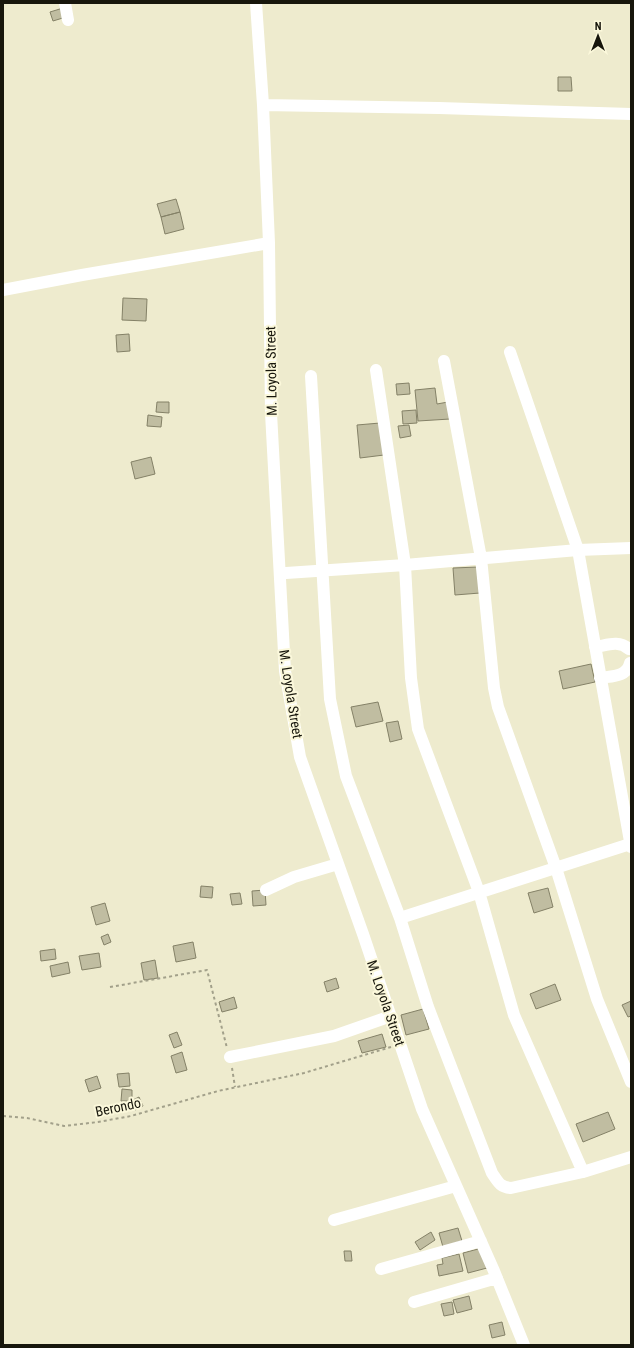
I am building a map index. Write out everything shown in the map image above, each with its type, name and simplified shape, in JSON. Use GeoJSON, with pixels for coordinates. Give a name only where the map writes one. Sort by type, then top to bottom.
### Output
{"type":"FeatureCollection","features":[{"type":"Feature","properties":{"kind":"street"},"geometry":{"type":"LineString","coordinates":[[65,3],[68,20]]}},
{"type":"Feature","properties":{"kind":"street","name":"M. Loyola Street"},"geometry":{"type":"LineString","coordinates":[[256,3],[263,105],[269,242],[271,412],[284,671],[300,757],[391,1016],[422,1110],[481,1241],[524,1345]]}},
{"type":"Feature","properties":{"kind":"street"},"geometry":{"type":"LineString","coordinates":[[263,105],[439,108],[631,114]]}},
{"type":"Feature","properties":{"kind":"street"},"geometry":{"type":"LineString","coordinates":[[3,290],[82,274],[269,242]]}},
{"type":"Feature","properties":{"kind":"street"},"geometry":{"type":"LineString","coordinates":[[400,918],[631,844],[578,550],[510,352]]}},
{"type":"Feature","properties":{"kind":"street"},"geometry":{"type":"LineString","coordinates":[[444,361],[481,558],[494,688],[498,707],[556,868],[597,999],[631,1082]]}},
{"type":"Feature","properties":{"kind":"street"},"geometry":{"type":"LineString","coordinates":[[376,370],[405,565],[411,678],[418,729],[479,892],[514,1015],[583,1172]]}},
{"type":"Feature","properties":{"kind":"street"},"geometry":{"type":"LineString","coordinates":[[311,376],[330,699],[346,776],[400,918],[428,1007],[492,1173],[503,1187],[511,1188],[583,1172],[631,1157]]}},
{"type":"Feature","properties":{"kind":"street"},"geometry":{"type":"LineString","coordinates":[[286,573],[405,565],[578,550],[631,548]]}},
{"type":"Feature","properties":{"kind":"street"},"geometry":{"type":"LineString","coordinates":[[595,647],[614,643],[624,645],[629,649]]}},
{"type":"Feature","properties":{"kind":"street"},"geometry":{"type":"LineString","coordinates":[[600,678],[625,673],[629,669],[630,663]]}},
{"type":"Feature","properties":{"kind":"street"},"geometry":{"type":"LineString","coordinates":[[266,890],[294,876],[338,864]]}},
{"type":"Feature","properties":{"kind":"street"},"geometry":{"type":"LineString","coordinates":[[230,1057],[334,1036],[391,1016]]}},
{"type":"Feature","properties":{"kind":"street"},"geometry":{"type":"LineString","coordinates":[[334,1220],[456,1186]]}},
{"type":"Feature","properties":{"kind":"street"},"geometry":{"type":"LineString","coordinates":[[381,1269],[481,1241]]}},
{"type":"Feature","properties":{"kind":"street"},"geometry":{"type":"LineString","coordinates":[[414,1302],[497,1278]]}},
{"type":"Feature","properties":{"kind":"path"},"geometry":{"type":"LineString","coordinates":[[110,987],[207,970],[230,1057],[235,1087]]}},
{"type":"Feature","properties":{"kind":"path","name":"Berondo"},"geometry":{"type":"LineString","coordinates":[[3,1116],[27,1118],[64,1126],[98,1122],[131,1116],[235,1087],[304,1073],[400,1044]]}},
{"type":"Feature","properties":{"kind":"building"},"geometry":{"type":"Polygon","coordinates":[[[63,8],[66,17],[53,21],[50,12],[63,8]]]}},
{"type":"Feature","properties":{"kind":"building"},"geometry":{"type":"Polygon","coordinates":[[[558,77],[571,77],[572,91],[558,91],[558,77]]]}},
{"type":"Feature","properties":{"kind":"building"},"geometry":{"type":"Polygon","coordinates":[[[176,199],[180,212],[161,217],[157,204],[176,199]]]}},
{"type":"Feature","properties":{"kind":"building"},"geometry":{"type":"Polygon","coordinates":[[[180,212],[184,229],[165,234],[161,217],[180,212]]]}},
{"type":"Feature","properties":{"kind":"building"},"geometry":{"type":"Polygon","coordinates":[[[123,298],[147,299],[146,321],[122,320],[123,298]]]}},
{"type":"Feature","properties":{"kind":"building"},"geometry":{"type":"Polygon","coordinates":[[[129,334],[130,351],[117,352],[116,335],[129,334]]]}},
{"type":"Feature","properties":{"kind":"building"},"geometry":{"type":"Polygon","coordinates":[[[409,383],[410,394],[397,395],[396,384],[409,383]]]}},
{"type":"Feature","properties":{"kind":"building"},"geometry":{"type":"Polygon","coordinates":[[[435,388],[437,404],[448,402],[450,419],[418,421],[415,390],[435,388]]]}},
{"type":"Feature","properties":{"kind":"building"},"geometry":{"type":"Polygon","coordinates":[[[157,402],[169,402],[169,413],[156,412],[157,402]]]}},
{"type":"Feature","properties":{"kind":"building"},"geometry":{"type":"Polygon","coordinates":[[[416,410],[417,423],[403,424],[402,411],[416,410]]]}},
{"type":"Feature","properties":{"kind":"building"},"geometry":{"type":"Polygon","coordinates":[[[148,415],[162,417],[161,427],[147,426],[148,415]]]}},
{"type":"Feature","properties":{"kind":"building"},"geometry":{"type":"Polygon","coordinates":[[[380,423],[384,455],[360,458],[357,425],[380,423]]]}},
{"type":"Feature","properties":{"kind":"building"},"geometry":{"type":"Polygon","coordinates":[[[409,425],[411,436],[400,438],[398,426],[409,425]]]}},
{"type":"Feature","properties":{"kind":"building"},"geometry":{"type":"Polygon","coordinates":[[[151,457],[155,474],[135,479],[131,462],[151,457]]]}},
{"type":"Feature","properties":{"kind":"building"},"geometry":{"type":"Polygon","coordinates":[[[478,567],[480,593],[455,595],[453,568],[478,567]]]}},
{"type":"Feature","properties":{"kind":"building"},"geometry":{"type":"Polygon","coordinates":[[[591,664],[595,682],[563,689],[559,671],[591,664]]]}},
{"type":"Feature","properties":{"kind":"building"},"geometry":{"type":"Polygon","coordinates":[[[378,702],[383,721],[356,727],[351,707],[378,702]]]}},
{"type":"Feature","properties":{"kind":"building"},"geometry":{"type":"Polygon","coordinates":[[[398,721],[402,739],[390,742],[386,723],[398,721]]]}},
{"type":"Feature","properties":{"kind":"building"},"geometry":{"type":"Polygon","coordinates":[[[201,886],[213,887],[212,898],[200,897],[201,886]]]}},
{"type":"Feature","properties":{"kind":"building"},"geometry":{"type":"Polygon","coordinates":[[[548,888],[553,907],[534,913],[528,893],[548,888]]]}},
{"type":"Feature","properties":{"kind":"building"},"geometry":{"type":"Polygon","coordinates":[[[265,890],[266,905],[253,906],[252,891],[265,890]]]}},
{"type":"Feature","properties":{"kind":"building"},"geometry":{"type":"Polygon","coordinates":[[[240,893],[242,904],[232,905],[230,894],[240,893]]]}},
{"type":"Feature","properties":{"kind":"building"},"geometry":{"type":"Polygon","coordinates":[[[105,903],[110,921],[96,925],[91,907],[105,903]]]}},
{"type":"Feature","properties":{"kind":"building"},"geometry":{"type":"Polygon","coordinates":[[[108,934],[111,942],[104,945],[101,937],[108,934]]]}},
{"type":"Feature","properties":{"kind":"building"},"geometry":{"type":"Polygon","coordinates":[[[193,942],[196,958],[176,962],[173,946],[193,942]]]}},
{"type":"Feature","properties":{"kind":"building"},"geometry":{"type":"Polygon","coordinates":[[[55,949],[56,959],[41,961],[40,951],[55,949]]]}},
{"type":"Feature","properties":{"kind":"building"},"geometry":{"type":"Polygon","coordinates":[[[99,953],[101,967],[82,970],[79,956],[99,953]]]}},
{"type":"Feature","properties":{"kind":"building"},"geometry":{"type":"Polygon","coordinates":[[[155,960],[158,978],[144,980],[141,963],[155,960]]]}},
{"type":"Feature","properties":{"kind":"building"},"geometry":{"type":"Polygon","coordinates":[[[68,962],[70,973],[52,977],[50,966],[68,962]]]}},
{"type":"Feature","properties":{"kind":"building"},"geometry":{"type":"Polygon","coordinates":[[[336,978],[339,988],[327,992],[324,982],[336,978]]]}},
{"type":"Feature","properties":{"kind":"building"},"geometry":{"type":"Polygon","coordinates":[[[555,984],[561,1000],[536,1009],[530,994],[555,984]]]}},
{"type":"Feature","properties":{"kind":"building"},"geometry":{"type":"Polygon","coordinates":[[[234,997],[237,1008],[222,1012],[219,1002],[234,997]]]}},
{"type":"Feature","properties":{"kind":"building"},"geometry":{"type":"Polygon","coordinates":[[[631,1001],[631,1016],[628,1017],[622,1005],[631,1001]]]}},
{"type":"Feature","properties":{"kind":"building"},"geometry":{"type":"Polygon","coordinates":[[[423,1009],[429,1029],[406,1035],[401,1015],[423,1009]]]}},
{"type":"Feature","properties":{"kind":"building"},"geometry":{"type":"Polygon","coordinates":[[[177,1032],[182,1045],[174,1048],[169,1035],[177,1032]]]}},
{"type":"Feature","properties":{"kind":"building"},"geometry":{"type":"Polygon","coordinates":[[[382,1034],[386,1047],[362,1053],[358,1041],[382,1034]]]}},
{"type":"Feature","properties":{"kind":"building"},"geometry":{"type":"Polygon","coordinates":[[[182,1052],[187,1070],[176,1073],[171,1056],[182,1052]]]}},
{"type":"Feature","properties":{"kind":"building"},"geometry":{"type":"Polygon","coordinates":[[[129,1073],[130,1086],[119,1087],[117,1074],[129,1073]]]}},
{"type":"Feature","properties":{"kind":"building"},"geometry":{"type":"Polygon","coordinates":[[[97,1076],[101,1088],[89,1092],[85,1080],[97,1076]]]}},
{"type":"Feature","properties":{"kind":"building"},"geometry":{"type":"Polygon","coordinates":[[[122,1089],[132,1090],[132,1101],[121,1101],[122,1089]]]}},
{"type":"Feature","properties":{"kind":"building"},"geometry":{"type":"Polygon","coordinates":[[[139,1097],[143,1106],[135,1110],[131,1101],[139,1097]]]}},
{"type":"Feature","properties":{"kind":"building"},"geometry":{"type":"Polygon","coordinates":[[[608,1112],[615,1129],[583,1142],[576,1124],[608,1112]]]}},
{"type":"Feature","properties":{"kind":"building"},"geometry":{"type":"Polygon","coordinates":[[[458,1228],[462,1241],[443,1247],[439,1233],[458,1228]]]}},
{"type":"Feature","properties":{"kind":"building"},"geometry":{"type":"Polygon","coordinates":[[[431,1232],[435,1240],[420,1250],[415,1242],[431,1232]]]}},
{"type":"Feature","properties":{"kind":"building"},"geometry":{"type":"Polygon","coordinates":[[[482,1248],[487,1268],[468,1273],[463,1253],[482,1248]]]}},
{"type":"Feature","properties":{"kind":"building"},"geometry":{"type":"Polygon","coordinates":[[[344,1251],[351,1251],[352,1261],[345,1261],[344,1251]]]}},
{"type":"Feature","properties":{"kind":"building"},"geometry":{"type":"Polygon","coordinates":[[[459,1254],[463,1271],[439,1276],[437,1265],[443,1264],[442,1258],[459,1254]]]}},
{"type":"Feature","properties":{"kind":"building"},"geometry":{"type":"Polygon","coordinates":[[[469,1296],[472,1309],[457,1313],[453,1300],[469,1296]]]}},
{"type":"Feature","properties":{"kind":"building"},"geometry":{"type":"Polygon","coordinates":[[[452,1302],[454,1314],[444,1316],[441,1304],[452,1302]]]}},
{"type":"Feature","properties":{"kind":"building"},"geometry":{"type":"Polygon","coordinates":[[[502,1322],[505,1335],[492,1338],[489,1325],[502,1322]]]}}]}
